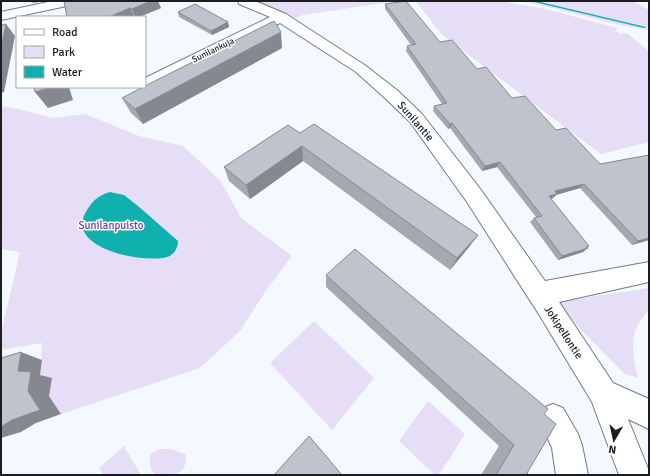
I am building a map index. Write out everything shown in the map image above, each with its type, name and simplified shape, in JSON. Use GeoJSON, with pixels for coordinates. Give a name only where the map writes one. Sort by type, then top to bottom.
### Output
{"type":"FeatureCollection","features":[{"type":"Feature","properties":{"kind":"street"},"geometry":{"type":"LineString","coordinates":[[1,16],[71,1]]}},
{"type":"Feature","properties":{"kind":"street","name":"Sunilantie"},"geometry":{"type":"LineString","coordinates":[[244,1],[281,17],[361,69],[392,95],[416,118],[474,196],[538,293]]}},
{"type":"Feature","properties":{"kind":"street","name":"Sunilankuja"},"geometry":{"type":"LineString","coordinates":[[146,84],[281,17]]}},
{"type":"Feature","properties":{"kind":"street","name":"Jokipellontie"},"geometry":{"type":"LineString","coordinates":[[635,475],[602,393],[538,293],[556,291],[649,272]]}},
{"type":"Feature","properties":{"kind":"street"},"geometry":{"type":"LineString","coordinates":[[602,393],[637,408],[649,416]]}},
{"type":"Feature","properties":{"kind":"street"},"geometry":{"type":"LineString","coordinates":[[553,418],[567,445],[572,475]]}},
{"type":"Feature","properties":{"kind":"green space"},"geometry":{"type":"Polygon","coordinates":[[[254,1],[397,1],[303,15],[295,18],[254,1]]]}},
{"type":"Feature","properties":{"kind":"green space"},"geometry":{"type":"Polygon","coordinates":[[[415,1],[499,1],[542,8],[618,28],[615,30],[620,34],[627,33],[649,51],[649,142],[601,154],[442,35],[415,1]]]}},
{"type":"Feature","properties":{"kind":"green space"},"geometry":{"type":"Polygon","coordinates":[[[519,1],[632,1],[649,10],[649,30],[616,24],[519,1]]]}},
{"type":"Feature","properties":{"kind":"green space","name":"Sunilanpuisto"},"geometry":{"type":"Polygon","coordinates":[[[1,106],[53,118],[85,114],[139,136],[183,146],[220,180],[241,218],[292,256],[267,289],[240,331],[200,368],[61,414],[49,396],[40,377],[42,343],[1,350],[1,333],[20,252],[1,249],[1,106]]]}},
{"type":"Feature","properties":{"kind":"green space"},"geometry":{"type":"Polygon","coordinates":[[[649,288],[649,309],[638,326],[633,342],[634,358],[638,378],[625,374],[581,330],[557,302],[649,288]]]}},
{"type":"Feature","properties":{"kind":"green space"},"geometry":{"type":"Polygon","coordinates":[[[314,321],[374,378],[332,430],[270,363],[314,321]]]}},
{"type":"Feature","properties":{"kind":"green space"},"geometry":{"type":"Polygon","coordinates":[[[428,401],[465,434],[439,475],[435,475],[399,441],[428,401]]]}},
{"type":"Feature","properties":{"kind":"green space"},"geometry":{"type":"Polygon","coordinates":[[[124,446],[141,475],[103,475],[99,468],[124,446]]]}},
{"type":"Feature","properties":{"kind":"green space"},"geometry":{"type":"Polygon","coordinates":[[[159,449],[172,449],[186,455],[186,462],[181,471],[168,475],[156,475],[151,468],[150,460],[151,454],[159,449]]]}},
{"type":"Feature","properties":{"kind":"water"},"geometry":{"type":"Polygon","coordinates":[[[110,192],[124,195],[178,241],[174,253],[167,257],[156,259],[141,258],[109,250],[95,243],[86,234],[82,223],[87,210],[92,203],[99,196],[110,192]]]}},
{"type":"Feature","properties":{"kind":"building"},"geometry":{"type":"Polygon","coordinates":[[[64,1],[151,1],[111,16],[67,16],[64,1]]]}},
{"type":"Feature","properties":{"kind":"building"},"geometry":{"type":"Polygon","coordinates":[[[406,1],[440,42],[452,40],[477,69],[486,67],[512,98],[525,96],[556,130],[566,128],[600,164],[649,155],[649,238],[638,241],[584,184],[555,191],[557,194],[549,196],[589,246],[586,247],[588,248],[562,256],[534,218],[542,216],[500,162],[485,166],[452,123],[450,124],[434,106],[447,103],[407,46],[416,44],[385,4],[406,1]]]}},
{"type":"Feature","properties":{"kind":"building"},"geometry":{"type":"Polygon","coordinates":[[[195,4],[228,22],[211,31],[178,12],[195,4]]]}},
{"type":"Feature","properties":{"kind":"building"},"geometry":{"type":"Polygon","coordinates":[[[274,21],[281,32],[135,109],[122,98],[141,88],[146,88],[146,85],[274,21]]]}},
{"type":"Feature","properties":{"kind":"building"},"geometry":{"type":"Polygon","coordinates":[[[6,24],[1,48],[1,25],[6,24]]]}},
{"type":"Feature","properties":{"kind":"building"},"geometry":{"type":"Polygon","coordinates":[[[34,88],[49,88],[35,92],[34,88]]]}},
{"type":"Feature","properties":{"kind":"building"},"geometry":{"type":"Polygon","coordinates":[[[314,124],[478,235],[457,258],[302,146],[246,185],[224,167],[288,125],[300,133],[314,124]]]}},
{"type":"Feature","properties":{"kind":"building"},"geometry":{"type":"Polygon","coordinates":[[[355,249],[548,409],[544,414],[556,424],[527,473],[529,475],[496,475],[514,445],[326,275],[355,249]]]}},
{"type":"Feature","properties":{"kind":"building"},"geometry":{"type":"Polygon","coordinates":[[[21,352],[18,371],[31,372],[28,391],[40,410],[12,420],[1,427],[1,358],[21,352]]]}},
{"type":"Feature","properties":{"kind":"building"},"geometry":{"type":"Polygon","coordinates":[[[309,436],[342,475],[274,475],[309,436]]]}},
{"type":"Feature","properties":{"kind":"waterway"},"geometry":{"type":"LineString","coordinates":[[532,1],[644,27]]}}]}
